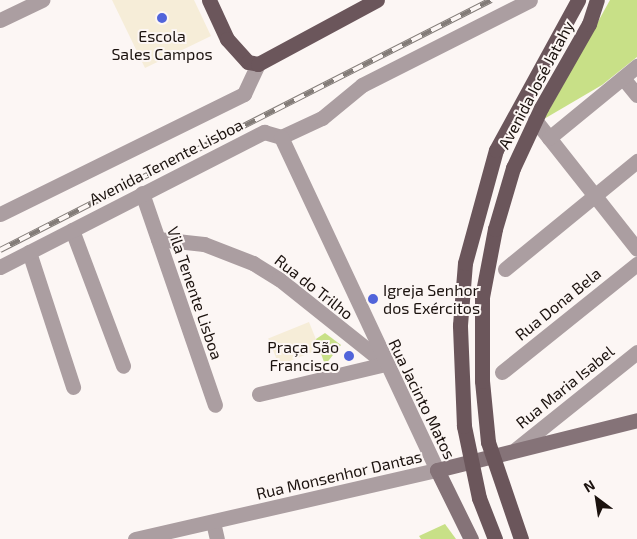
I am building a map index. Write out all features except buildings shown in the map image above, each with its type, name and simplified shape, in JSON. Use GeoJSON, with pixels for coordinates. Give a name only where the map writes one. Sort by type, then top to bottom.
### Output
{"type":"FeatureCollection","features":[{"type":"Feature","properties":{"kind":"main road"},"geometry":{"type":"LineString","coordinates":[[208,0],[227,39],[248,62],[258,64],[377,0]]}},
{"type":"Feature","properties":{"kind":"main road","name":"Avenida José Jatahy"},"geometry":{"type":"LineString","coordinates":[[495,539],[487,519],[470,461],[464,426],[460,325],[465,263],[478,207],[496,150],[509,120],[578,0]]}},
{"type":"Feature","properties":{"kind":"main road","name":"Avenida José Jatahy"},"geometry":{"type":"LineString","coordinates":[[521,539],[491,456],[482,381],[482,297],[504,196],[535,120],[599,3]]}},
{"type":"Feature","properties":{"kind":"main road","name":"Rua Monsenhor Dantas"},"geometry":{"type":"LineString","coordinates":[[437,470],[637,420]]}},
{"type":"Feature","properties":{"kind":"main road","name":"Rua Jacinto Matos"},"geometry":{"type":"LineString","coordinates":[[437,470],[471,539]]}},
{"type":"Feature","properties":{"kind":"main road"},"geometry":{"type":"LineString","coordinates":[[486,539],[487,519]]}},
{"type":"Feature","properties":{"kind":"street"},"geometry":{"type":"LineString","coordinates":[[0,20],[42,0]]}},
{"type":"Feature","properties":{"kind":"street","name":"Avenida Tenente Lisboa"},"geometry":{"type":"LineString","coordinates":[[0,267],[142,192],[264,132],[281,137],[322,118],[362,85],[530,0]]}},
{"type":"Feature","properties":{"kind":"street","name":"Avenida Tenente Lisboa"},"geometry":{"type":"LineString","coordinates":[[0,214],[244,94],[258,64]]}},
{"type":"Feature","properties":{"kind":"street"},"geometry":{"type":"LineString","coordinates":[[549,138],[637,66]]}},
{"type":"Feature","properties":{"kind":"street"},"geometry":{"type":"LineString","coordinates":[[623,78],[637,95]]}},
{"type":"Feature","properties":{"kind":"street"},"geometry":{"type":"LineString","coordinates":[[535,120],[637,249]]}},
{"type":"Feature","properties":{"kind":"street","name":"Rua Jacinto Matos"},"geometry":{"type":"LineString","coordinates":[[281,137],[384,363],[437,470]]}},
{"type":"Feature","properties":{"kind":"street"},"geometry":{"type":"LineString","coordinates":[[505,269],[637,162]]}},
{"type":"Feature","properties":{"kind":"street","name":"Vila Tenente Lisboa"},"geometry":{"type":"LineString","coordinates":[[142,192],[215,405]]}},
{"type":"Feature","properties":{"kind":"street"},"geometry":{"type":"LineString","coordinates":[[72,230],[124,366]]}},
{"type":"Feature","properties":{"kind":"street","name":"Rua do Trilho"},"geometry":{"type":"LineString","coordinates":[[158,239],[204,244],[253,264],[279,279],[384,363]]}},
{"type":"Feature","properties":{"kind":"street"},"geometry":{"type":"LineString","coordinates":[[29,252],[73,387]]}},
{"type":"Feature","properties":{"kind":"street","name":"Rua Dona Bela"},"geometry":{"type":"LineString","coordinates":[[502,372],[637,264]]}},
{"type":"Feature","properties":{"kind":"street","name":"Rua Maria Isabel"},"geometry":{"type":"LineString","coordinates":[[516,449],[637,352]]}},
{"type":"Feature","properties":{"kind":"street"},"geometry":{"type":"LineString","coordinates":[[259,394],[384,363]]}},
{"type":"Feature","properties":{"kind":"street","name":"Rua Monsenhor Dantas"},"geometry":{"type":"LineString","coordinates":[[135,539],[437,470]]}},
{"type":"Feature","properties":{"kind":"street"},"geometry":{"type":"LineString","coordinates":[[213,522],[217,539]]}},
{"type":"Feature","properties":{"kind":"shaded area","name":"Escola Sales Campos"},"geometry":{"type":"Polygon","coordinates":[[[112,0],[194,0],[211,36],[145,68],[112,0]]]}},
{"type":"Feature","properties":{"kind":"shaded area"},"geometry":{"type":"Polygon","coordinates":[[[309,322],[320,349],[279,365],[268,338],[309,322]]]}},
{"type":"Feature","properties":{"kind":"green space"},"geometry":{"type":"Polygon","coordinates":[[[610,0],[637,0],[637,57],[602,85],[544,119],[610,0]]]}},
{"type":"Feature","properties":{"kind":"green space"},"geometry":{"type":"Polygon","coordinates":[[[325,333],[341,345],[325,365],[316,339],[325,333]]]}},
{"type":"Feature","properties":{"kind":"green space"},"geometry":{"type":"Polygon","coordinates":[[[445,524],[456,539],[421,539],[419,536],[445,524]]]}},
{"type":"Feature","properties":{"kind":"railway"},"geometry":{"type":"LineString","coordinates":[[0,250],[491,0]]}},
{"type":"Feature","properties":{"kind":"place","name":"Escola Sales Campos"},"geometry":{"type":"Point","coordinates":[162,18]}},
{"type":"Feature","properties":{"kind":"place","name":"Igreja Senhor dos Exércitos"},"geometry":{"type":"Point","coordinates":[373,299]}},
{"type":"Feature","properties":{"kind":"place","name":"Praça São Francisco"},"geometry":{"type":"Point","coordinates":[349,356]}}]}
